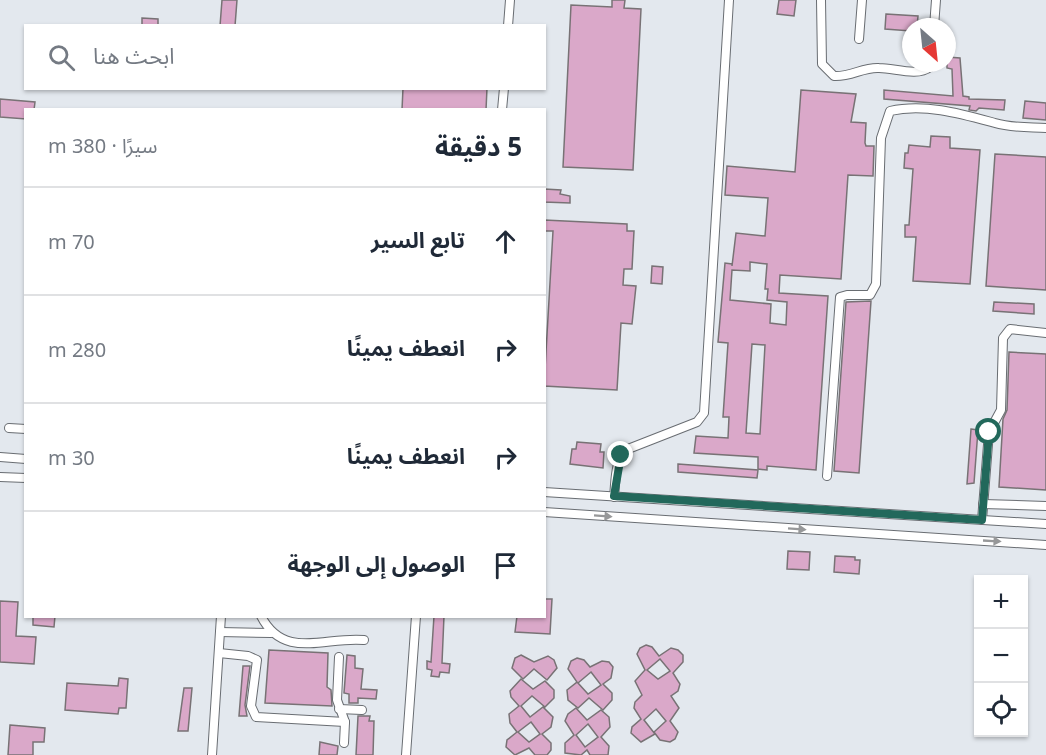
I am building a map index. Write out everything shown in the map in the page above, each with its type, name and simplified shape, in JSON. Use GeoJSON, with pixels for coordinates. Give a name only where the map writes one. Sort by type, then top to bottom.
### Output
{"type":"FeatureCollection","features":[{"type":"Feature","properties":{"kind":"street"},"geometry":{"type":"LineString","coordinates":[[508,24],[510,0]]}},
{"type":"Feature","properties":{"kind":"street"},"geometry":{"type":"LineString","coordinates":[[614,496],[621,455],[628,449],[697,422],[704,413],[729,0]]}},
{"type":"Feature","properties":{"kind":"street"},"geometry":{"type":"LineString","coordinates":[[821,0],[822,64],[834,76],[854,75],[873,68],[902,70]]}},
{"type":"Feature","properties":{"kind":"street"},"geometry":{"type":"LineString","coordinates":[[859,39],[862,0]]}},
{"type":"Feature","properties":{"kind":"street"},"geometry":{"type":"LineString","coordinates":[[935,18],[936,0]]}},
{"type":"Feature","properties":{"kind":"street"},"geometry":{"type":"LineString","coordinates":[[502,108],[504,90]]}},
{"type":"Feature","properties":{"kind":"street"},"geometry":{"type":"LineString","coordinates":[[826,476],[840,297],[870,295],[876,284],[881,138],[890,111],[907,107],[958,113],[1006,125],[1046,128]]}},
{"type":"Feature","properties":{"kind":"street"},"geometry":{"type":"LineString","coordinates":[[982,520],[989,432],[1001,410],[1003,338],[1010,329],[1046,333]]}},
{"type":"Feature","properties":{"kind":"street"},"geometry":{"type":"LineString","coordinates":[[9,428],[24,429]]}},
{"type":"Feature","properties":{"kind":"street"},"geometry":{"type":"LineString","coordinates":[[0,457],[24,459]]}},
{"type":"Feature","properties":{"kind":"street"},"geometry":{"type":"LineString","coordinates":[[0,477],[24,478]]}},
{"type":"Feature","properties":{"kind":"street"},"geometry":{"type":"LineString","coordinates":[[546,492],[1046,524]]}},
{"type":"Feature","properties":{"kind":"street"},"geometry":{"type":"LineString","coordinates":[[983,504],[1046,506]]}},
{"type":"Feature","properties":{"kind":"street"},"geometry":{"type":"LineString","coordinates":[[546,512],[1046,545]]}},
{"type":"Feature","properties":{"kind":"street"},"geometry":{"type":"LineString","coordinates":[[212,755],[221,618]]}},
{"type":"Feature","properties":{"kind":"street"},"geometry":{"type":"LineString","coordinates":[[262,618],[271,633]]}},
{"type":"Feature","properties":{"kind":"street"},"geometry":{"type":"LineString","coordinates":[[406,755],[416,618]]}},
{"type":"Feature","properties":{"kind":"street"},"geometry":{"type":"LineString","coordinates":[[220,632],[271,633],[286,641],[316,643],[348,639],[364,640]]}},
{"type":"Feature","properties":{"kind":"street"},"geometry":{"type":"LineString","coordinates":[[219,653],[248,656],[257,660],[251,706],[256,717],[345,722]]}},
{"type":"Feature","properties":{"kind":"street"},"geometry":{"type":"LineString","coordinates":[[339,657],[339,709],[345,722],[344,743]]}},
{"type":"Feature","properties":{"kind":"street"},"geometry":{"type":"LineString","coordinates":[[339,709],[362,710]]}},
{"type":"Feature","properties":{"kind":"building"},"geometry":{"type":"Polygon","coordinates":[[[222,0],[237,0],[235,24],[220,24],[222,0]]]}},
{"type":"Feature","properties":{"kind":"building"},"geometry":{"type":"Polygon","coordinates":[[[612,0],[625,0],[624,8],[641,9],[633,170],[563,167],[571,5],[612,7],[612,0]]]}},
{"type":"Feature","properties":{"kind":"building"},"geometry":{"type":"Polygon","coordinates":[[[779,0],[796,0],[794,16],[777,14],[779,0]]]}},
{"type":"Feature","properties":{"kind":"building"},"geometry":{"type":"Polygon","coordinates":[[[886,14],[918,16],[918,18],[902,18],[902,30],[885,29],[886,14]]]}},
{"type":"Feature","properties":{"kind":"building"},"geometry":{"type":"Polygon","coordinates":[[[142,18],[158,19],[158,24],[142,24],[142,18]]]}},
{"type":"Feature","properties":{"kind":"building"},"geometry":{"type":"Polygon","coordinates":[[[956,58],[960,58],[963,96],[969,99],[1005,100],[1004,110],[979,108],[976,111],[969,110],[970,106],[884,99],[884,90],[953,96],[952,72],[956,72],[956,58]]]}},
{"type":"Feature","properties":{"kind":"building"},"geometry":{"type":"Polygon","coordinates":[[[403,90],[487,90],[486,108],[402,108],[403,90]]]}},
{"type":"Feature","properties":{"kind":"building"},"geometry":{"type":"Polygon","coordinates":[[[801,90],[856,94],[851,122],[866,123],[866,146],[874,146],[873,176],[848,175],[841,279],[780,275],[779,293],[828,296],[816,470],[767,466],[767,470],[758,469],[758,457],[694,453],[696,436],[728,438],[729,417],[723,417],[728,343],[718,342],[725,263],[732,264],[732,266],[736,233],[765,236],[768,198],[725,195],[727,166],[795,172],[801,90]],[[750,262],[750,271],[732,270],[730,300],[771,304],[770,323],[786,325],[787,302],[767,300],[768,289],[765,289],[767,264],[750,262]],[[752,344],[746,433],[760,434],[765,345],[752,344]]]}},
{"type":"Feature","properties":{"kind":"building"},"geometry":{"type":"Polygon","coordinates":[[[0,99],[35,102],[34,108],[24,108],[24,119],[0,117],[0,99]]]}},
{"type":"Feature","properties":{"kind":"building"},"geometry":{"type":"Polygon","coordinates":[[[1025,101],[1046,103],[1046,120],[1023,118],[1025,101]]]}},
{"type":"Feature","properties":{"kind":"building"},"geometry":{"type":"Polygon","coordinates":[[[931,136],[950,137],[950,148],[980,150],[970,284],[913,281],[916,237],[905,237],[905,225],[909,225],[913,169],[904,168],[905,153],[908,153],[909,145],[930,147],[931,136]]]}},
{"type":"Feature","properties":{"kind":"building"},"geometry":{"type":"Polygon","coordinates":[[[995,154],[1046,157],[1046,290],[986,286],[995,154]]]}},
{"type":"Feature","properties":{"kind":"building"},"geometry":{"type":"Polygon","coordinates":[[[546,189],[561,190],[560,194],[570,196],[570,203],[546,202],[546,189]]]}},
{"type":"Feature","properties":{"kind":"building"},"geometry":{"type":"Polygon","coordinates":[[[546,220],[627,224],[627,231],[634,231],[632,269],[624,269],[623,285],[636,286],[632,324],[621,323],[617,390],[546,386],[553,231],[546,231],[546,220]]]}},
{"type":"Feature","properties":{"kind":"building"},"geometry":{"type":"Polygon","coordinates":[[[652,266],[663,267],[662,284],[651,283],[652,266]]]}},
{"type":"Feature","properties":{"kind":"building"},"geometry":{"type":"Polygon","coordinates":[[[871,301],[859,473],[834,471],[846,302],[871,301]]]}},
{"type":"Feature","properties":{"kind":"building"},"geometry":{"type":"Polygon","coordinates":[[[994,302],[1034,304],[1034,314],[993,311],[994,302]]]}},
{"type":"Feature","properties":{"kind":"building"},"geometry":{"type":"Polygon","coordinates":[[[1009,352],[1046,354],[1046,490],[999,487],[1003,419],[1007,410],[1009,352]]]}},
{"type":"Feature","properties":{"kind":"building"},"geometry":{"type":"Polygon","coordinates":[[[971,429],[978,430],[974,483],[967,484],[971,429]]]}},
{"type":"Feature","properties":{"kind":"building"},"geometry":{"type":"Polygon","coordinates":[[[577,442],[601,444],[600,452],[604,452],[603,468],[570,464],[572,449],[576,449],[577,442]]]}},
{"type":"Feature","properties":{"kind":"building"},"geometry":{"type":"Polygon","coordinates":[[[678,464],[758,470],[757,478],[678,472],[678,464]]]}},
{"type":"Feature","properties":{"kind":"building"},"geometry":{"type":"Polygon","coordinates":[[[788,551],[810,552],[809,570],[787,569],[788,551]]]}},
{"type":"Feature","properties":{"kind":"building"},"geometry":{"type":"Polygon","coordinates":[[[835,556],[855,557],[855,560],[860,560],[859,574],[834,572],[835,556]]]}},
{"type":"Feature","properties":{"kind":"building"},"geometry":{"type":"Polygon","coordinates":[[[546,599],[552,599],[550,634],[515,632],[517,618],[546,618],[546,599]]]}},
{"type":"Feature","properties":{"kind":"building"},"geometry":{"type":"Polygon","coordinates":[[[0,601],[18,602],[16,636],[36,637],[34,664],[0,662],[0,601]]]}},
{"type":"Feature","properties":{"kind":"building"},"geometry":{"type":"Polygon","coordinates":[[[33,618],[55,618],[54,627],[33,625],[33,618]]]}},
{"type":"Feature","properties":{"kind":"building"},"geometry":{"type":"Polygon","coordinates":[[[434,618],[444,618],[442,663],[450,664],[449,673],[440,672],[439,677],[431,676],[432,670],[427,669],[427,661],[431,662],[434,618]]]}},
{"type":"Feature","properties":{"kind":"building"},"geometry":{"type":"Polygon","coordinates":[[[646,645],[652,647],[659,656],[671,648],[683,655],[683,662],[673,673],[680,684],[678,691],[671,696],[679,708],[670,721],[678,732],[675,739],[670,742],[660,740],[654,732],[666,721],[656,709],[644,720],[655,734],[641,742],[631,733],[632,727],[641,719],[634,708],[635,702],[642,695],[635,681],[645,670],[637,654],[640,648],[646,645]],[[660,659],[647,670],[658,679],[670,671],[660,659]]]}},
{"type":"Feature","properties":{"kind":"building"},"geometry":{"type":"Polygon","coordinates":[[[269,650],[328,653],[327,687],[331,690],[332,706],[265,703],[269,650]]]}},
{"type":"Feature","properties":{"kind":"building"},"geometry":{"type":"Polygon","coordinates":[[[347,655],[355,656],[355,668],[363,669],[361,689],[377,690],[376,699],[358,698],[358,703],[349,703],[349,694],[344,693],[347,655]]]}},
{"type":"Feature","properties":{"kind":"building"},"geometry":{"type":"Polygon","coordinates":[[[521,655],[534,662],[548,656],[554,660],[557,668],[547,680],[534,669],[523,679],[512,668],[515,658],[521,655]]]}},
{"type":"Feature","properties":{"kind":"building"},"geometry":{"type":"Polygon","coordinates":[[[577,658],[584,660],[590,667],[602,661],[609,662],[613,667],[611,678],[603,684],[612,693],[612,700],[603,710],[589,698],[578,708],[568,700],[567,690],[577,682],[568,669],[571,661],[577,658]],[[591,672],[578,683],[588,694],[601,685],[591,672]]]}},
{"type":"Feature","properties":{"kind":"building"},"geometry":{"type":"Polygon","coordinates":[[[243,666],[250,666],[245,705],[247,716],[239,716],[243,666]]]}},
{"type":"Feature","properties":{"kind":"building"},"geometry":{"type":"Polygon","coordinates":[[[119,678],[128,679],[126,708],[119,708],[118,714],[65,710],[67,683],[118,686],[119,678]]]}},
{"type":"Feature","properties":{"kind":"building"},"geometry":{"type":"Polygon","coordinates":[[[521,679],[533,689],[545,681],[554,690],[554,698],[545,707],[532,696],[521,706],[530,717],[543,707],[553,717],[551,727],[542,734],[551,743],[551,750],[547,755],[535,755],[529,748],[515,755],[506,747],[507,740],[517,732],[510,723],[509,714],[519,706],[511,697],[510,691],[521,679]],[[531,722],[518,732],[529,742],[540,734],[531,722]]]}},
{"type":"Feature","properties":{"kind":"building"},"geometry":{"type":"Polygon","coordinates":[[[184,688],[192,688],[188,731],[178,731],[184,688]]]}},
{"type":"Feature","properties":{"kind":"building"},"geometry":{"type":"Polygon","coordinates":[[[576,708],[587,720],[601,710],[609,717],[610,727],[601,737],[609,746],[608,755],[590,755],[587,750],[581,755],[565,753],[565,743],[574,735],[565,721],[568,714],[576,708]],[[588,724],[576,735],[585,747],[598,737],[588,724]]]}},
{"type":"Feature","properties":{"kind":"building"},"geometry":{"type":"Polygon","coordinates":[[[358,716],[370,716],[369,721],[374,721],[373,755],[356,755],[358,716]]]}},
{"type":"Feature","properties":{"kind":"building"},"geometry":{"type":"Polygon","coordinates":[[[10,725],[45,728],[44,742],[33,742],[33,755],[8,755],[10,725]]]}},
{"type":"Feature","properties":{"kind":"building"},"geometry":{"type":"Polygon","coordinates":[[[320,742],[338,746],[337,755],[319,755],[320,742]]]}},
{"type":"Feature","properties":{"kind":"route"},"geometry":{"type":"LineString","coordinates":[[621,455],[614,496],[982,520],[989,432]]}}]}
